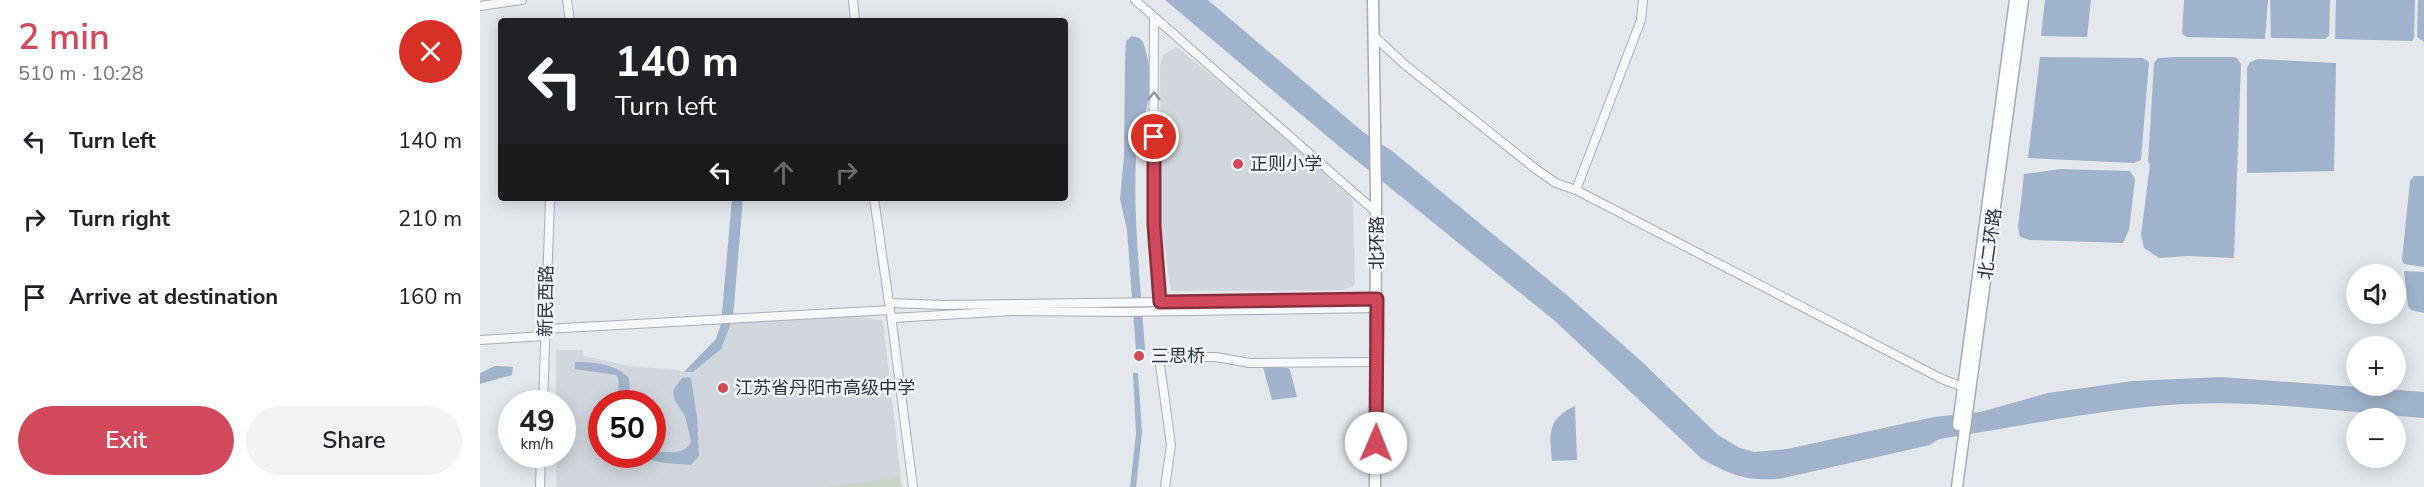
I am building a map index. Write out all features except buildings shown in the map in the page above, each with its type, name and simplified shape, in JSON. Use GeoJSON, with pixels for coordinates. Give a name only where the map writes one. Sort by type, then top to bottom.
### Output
{"type":"FeatureCollection","features":[{"type":"Feature","properties":{"kind":"main road","name":"北环路"},"geometry":{"type":"LineString","coordinates":[[1373,0],[1377,304],[1375,487]]}},
{"type":"Feature","properties":{"kind":"main road","name":"北二环路"},"geometry":{"type":"LineString","coordinates":[[1965,399],[1963,387],[2015,0]]}},
{"type":"Feature","properties":{"kind":"main road","name":"北二环路"},"geometry":{"type":"LineString","coordinates":[[1950,487],[1959,444],[2023,0]]}},
{"type":"Feature","properties":{"kind":"main road","name":"北二环路"},"geometry":{"type":"LineString","coordinates":[[1957,487],[1959,444]]}},
{"type":"Feature","properties":{"kind":"street"},"geometry":{"type":"LineString","coordinates":[[480,6],[522,0]]}},
{"type":"Feature","properties":{"kind":"street"},"geometry":{"type":"LineString","coordinates":[[567,0],[570,18]]}},
{"type":"Feature","properties":{"kind":"street"},"geometry":{"type":"LineString","coordinates":[[853,0],[855,18]]}},
{"type":"Feature","properties":{"kind":"street"},"geometry":{"type":"LineString","coordinates":[[1135,0],[1376,212]]}},
{"type":"Feature","properties":{"kind":"street"},"geometry":{"type":"LineString","coordinates":[[1576,190],[1641,20],[1643,0]]}},
{"type":"Feature","properties":{"kind":"street"},"geometry":{"type":"LineString","coordinates":[[1154,18],[1154,225],[1160,312]]}},
{"type":"Feature","properties":{"kind":"street"},"geometry":{"type":"LineString","coordinates":[[1374,36],[1404,63],[1556,183],[1576,190],[1942,380],[1963,387]]}},
{"type":"Feature","properties":{"kind":"street","name":"新民西路"},"geometry":{"type":"LineString","coordinates":[[543,390],[550,201]]}},
{"type":"Feature","properties":{"kind":"street"},"geometry":{"type":"LineString","coordinates":[[874,201],[913,487]]}},
{"type":"Feature","properties":{"kind":"street"},"geometry":{"type":"LineString","coordinates":[[480,340],[545,332],[944,305],[1120,302],[1377,304]]}},
{"type":"Feature","properties":{"kind":"street"},"geometry":{"type":"LineString","coordinates":[[890,310],[1160,312],[1377,304]]}},
{"type":"Feature","properties":{"kind":"street"},"geometry":{"type":"LineString","coordinates":[[1165,487],[1171,445],[1159,357],[1216,357],[1250,363],[1377,362]]}},
{"type":"Feature","properties":{"kind":"street"},"geometry":{"type":"LineString","coordinates":[[540,487],[541,468]]}},
{"type":"Feature","properties":{"kind":"shaded area","name":"正则小学"},"geometry":{"type":"Polygon","coordinates":[[[1177,47],[1276,129],[1353,200],[1355,285],[1344,290],[1171,291],[1161,222],[1160,66],[1163,55],[1177,47]]]}},
{"type":"Feature","properties":{"kind":"shaded area","name":"江苏省丹阳市高级中学"},"geometry":{"type":"Polygon","coordinates":[[[854,315],[883,321],[902,487],[557,487],[556,468],[576,468],[576,390],[556,390],[556,350],[583,350],[584,356],[629,366],[684,372],[721,349],[731,324],[854,315]]]}},
{"type":"Feature","properties":{"kind":"green space"},"geometry":{"type":"Polygon","coordinates":[[[899,478],[900,487],[822,487],[899,478]]]}},
{"type":"Feature","properties":{"kind":"water"},"geometry":{"type":"Polygon","coordinates":[[[1165,0],[1208,0],[1363,132],[1392,151],[1568,296],[1641,361],[1718,435],[1740,448],[1754,452],[1787,449],[1934,417],[1980,412],[2048,393],[2133,381],[2221,377],[2346,386],[2346,396],[2406,396],[2406,391],[2424,392],[2424,418],[2406,416],[2406,408],[2346,408],[2346,411],[2214,403],[2154,406],[2094,413],[1945,438],[1930,445],[1779,479],[1747,478],[1721,469],[1702,459],[1555,321],[1341,148],[1165,0]]]}},
{"type":"Feature","properties":{"kind":"water"},"geometry":{"type":"Polygon","coordinates":[[[2045,0],[2091,0],[2087,37],[2041,36],[2045,0]]]}},
{"type":"Feature","properties":{"kind":"water"},"geometry":{"type":"Polygon","coordinates":[[[2184,0],[2268,0],[2265,39],[2187,37],[2182,34],[2184,0]]]}},
{"type":"Feature","properties":{"kind":"water"},"geometry":{"type":"Polygon","coordinates":[[[2270,0],[2330,0],[2329,36],[2325,39],[2271,38],[2270,0]]]}},
{"type":"Feature","properties":{"kind":"water"},"geometry":{"type":"Polygon","coordinates":[[[2336,0],[2415,0],[2414,39],[2412,41],[2335,39],[2336,0]]]}},
{"type":"Feature","properties":{"kind":"water"},"geometry":{"type":"Polygon","coordinates":[[[2418,0],[2424,0],[2424,42],[2417,37],[2418,0]]]}},
{"type":"Feature","properties":{"kind":"water"},"geometry":{"type":"Polygon","coordinates":[[[1132,36],[1143,42],[1150,82],[1148,104],[1136,158],[1136,230],[1145,350],[1136,351],[1127,230],[1120,199],[1124,156],[1126,41],[1132,36]]]}},
{"type":"Feature","properties":{"kind":"water"},"geometry":{"type":"Polygon","coordinates":[[[2040,57],[2143,58],[2149,62],[2141,160],[2134,163],[2028,158],[2040,57]]]}},
{"type":"Feature","properties":{"kind":"water"},"geometry":{"type":"Polygon","coordinates":[[[2233,57],[2237,58],[2241,64],[2234,258],[2188,256],[2159,258],[2144,248],[2141,235],[2150,164],[2148,162],[2154,63],[2158,58],[2233,57]]]}},
{"type":"Feature","properties":{"kind":"water"},"geometry":{"type":"Polygon","coordinates":[[[2258,59],[2336,63],[2334,171],[2247,173],[2247,68],[2250,62],[2258,59]]]}},
{"type":"Feature","properties":{"kind":"water"},"geometry":{"type":"Polygon","coordinates":[[[2060,169],[2130,171],[2135,179],[2129,230],[2123,243],[2030,240],[2020,237],[2018,228],[2024,174],[2060,169]]]}},
{"type":"Feature","properties":{"kind":"water"},"geometry":{"type":"Polygon","coordinates":[[[2414,176],[2424,176],[2424,267],[2404,264],[2402,260],[2410,181],[2414,176]]]}},
{"type":"Feature","properties":{"kind":"water"},"geometry":{"type":"Polygon","coordinates":[[[732,201],[743,201],[733,318],[721,349],[693,372],[684,372],[716,339],[721,324],[732,201]]]}},
{"type":"Feature","properties":{"kind":"water"},"geometry":{"type":"Polygon","coordinates":[[[2406,271],[2424,272],[2424,313],[2411,310],[2408,306],[2406,271]]]}},
{"type":"Feature","properties":{"kind":"water"},"geometry":{"type":"Polygon","coordinates":[[[575,362],[604,365],[618,370],[629,378],[629,390],[618,390],[616,375],[575,369],[575,362]]]}},
{"type":"Feature","properties":{"kind":"water"},"geometry":{"type":"Polygon","coordinates":[[[495,366],[513,367],[512,375],[480,384],[480,373],[495,366]]]}},
{"type":"Feature","properties":{"kind":"water"},"geometry":{"type":"Polygon","coordinates":[[[1263,367],[1288,368],[1297,397],[1272,400],[1263,367]]]}},
{"type":"Feature","properties":{"kind":"water"},"geometry":{"type":"Polygon","coordinates":[[[1133,373],[1138,373],[1142,432],[1136,487],[1130,487],[1136,434],[1133,373]]]}},
{"type":"Feature","properties":{"kind":"water"},"geometry":{"type":"Polygon","coordinates":[[[682,378],[691,378],[697,417],[699,456],[691,465],[666,463],[666,452],[679,451],[691,442],[685,416],[674,399],[673,390],[682,378]]]}},
{"type":"Feature","properties":{"kind":"water"},"geometry":{"type":"Polygon","coordinates":[[[1575,406],[1577,460],[1552,461],[1551,435],[1554,422],[1575,406]]]}},
{"type":"Feature","properties":{"kind":"place","name":"正则小学"},"geometry":{"type":"Point","coordinates":[1238,164]}},
{"type":"Feature","properties":{"kind":"place","name":"三思桥"},"geometry":{"type":"Point","coordinates":[1139,356]}},
{"type":"Feature","properties":{"kind":"place","name":"江苏省丹阳市高级中学"},"geometry":{"type":"Point","coordinates":[723,388]}},
{"type":"Feature","properties":{"kind":"route"},"geometry":{"type":"LineString","coordinates":[[1154,137],[1154,225],[1160,302],[1377,299],[1376,443]]}}]}
